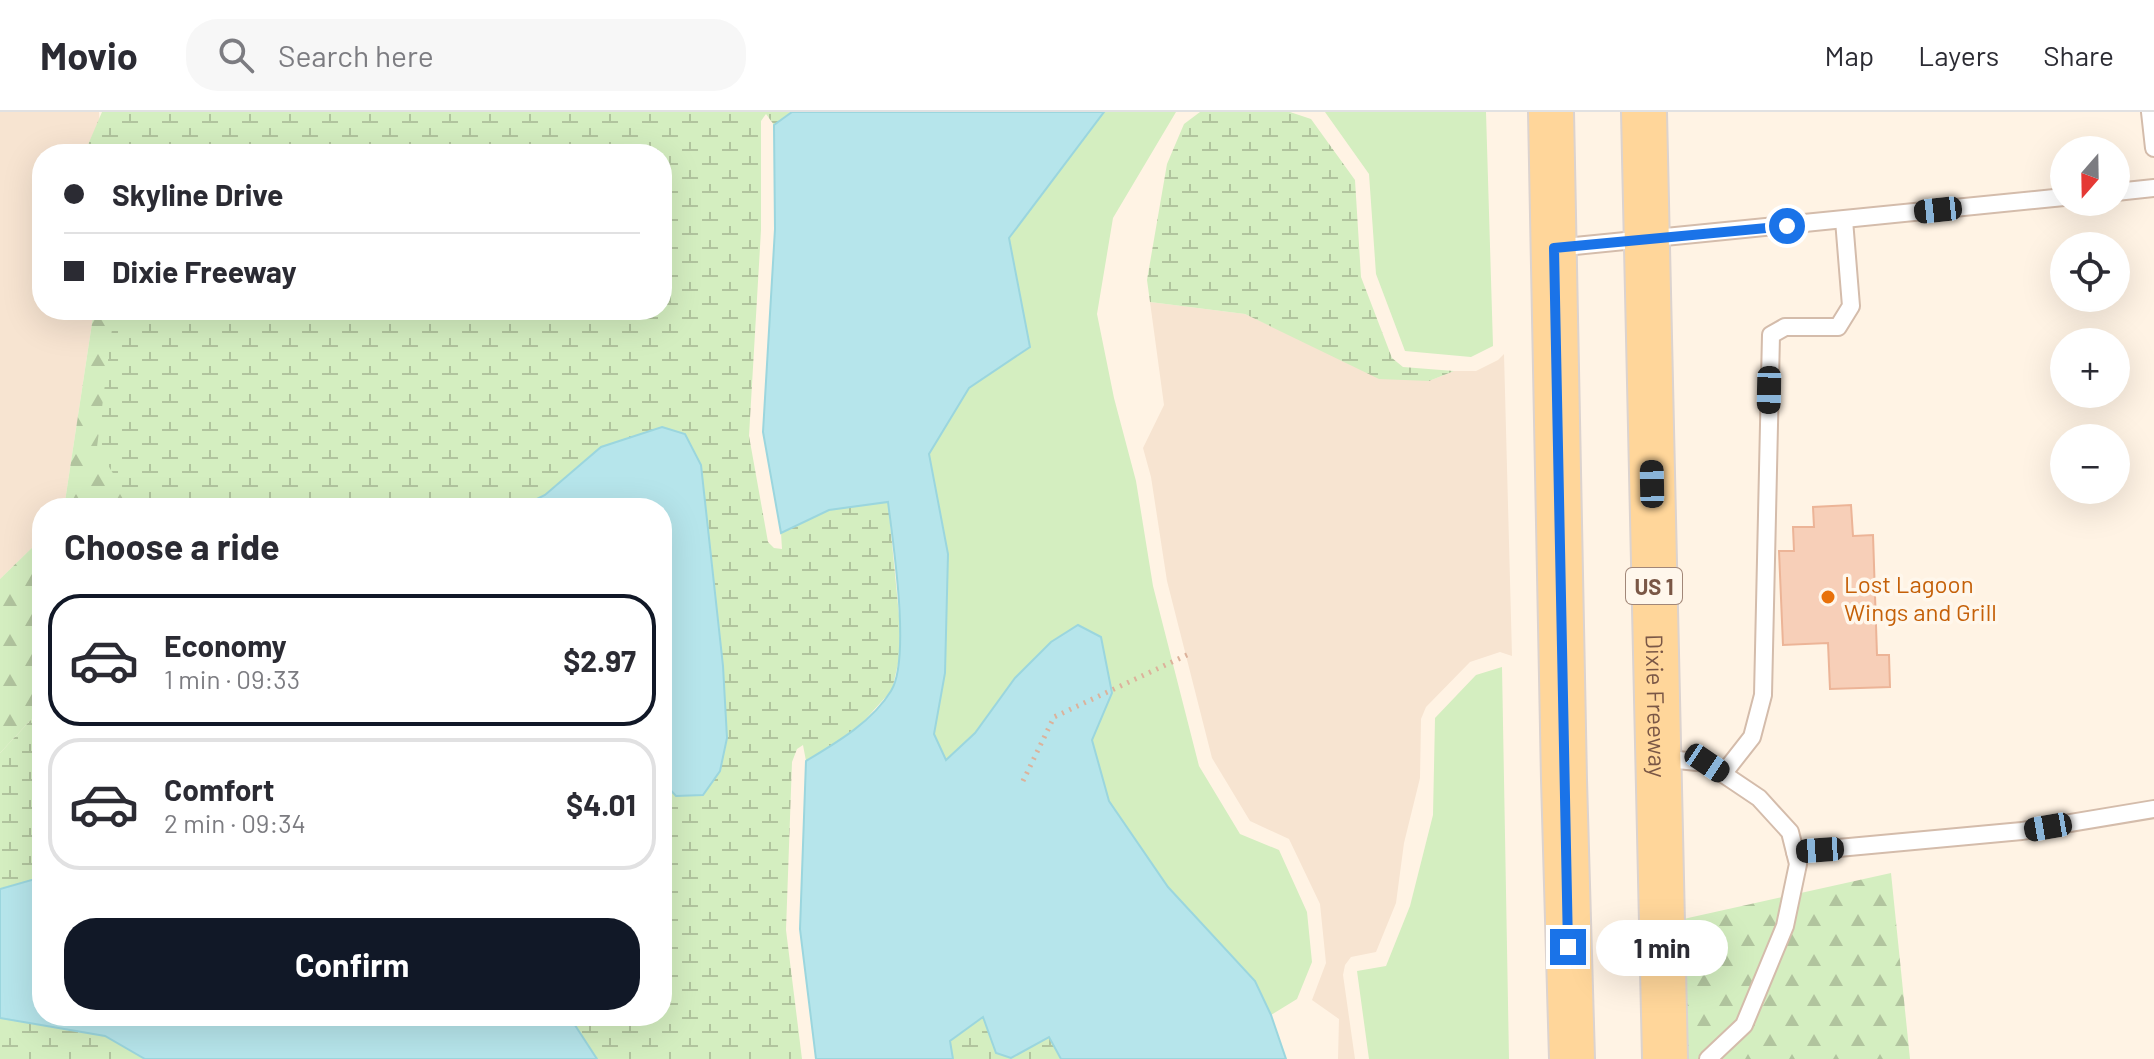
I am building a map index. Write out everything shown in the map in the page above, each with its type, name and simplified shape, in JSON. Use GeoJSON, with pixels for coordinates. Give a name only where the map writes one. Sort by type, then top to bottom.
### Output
{"type":"FeatureCollection","features":[{"type":"Feature","properties":{"kind":"main road"},"geometry":{"type":"LineString","coordinates":[[1551,112],[1572,1059]]}},
{"type":"Feature","properties":{"kind":"main road","name":"Dixie Freeway"},"geometry":{"type":"LineString","coordinates":[[1644,112],[1665,1059]]}},
{"type":"Feature","properties":{"kind":"lane"},"geometry":{"type":"LineString","coordinates":[[2150,112],[2154,148]]}},
{"type":"Feature","properties":{"kind":"lane"},"geometry":{"type":"LineString","coordinates":[[2130,191],[2154,188]]}},
{"type":"Feature","properties":{"kind":"lane"},"geometry":{"type":"LineString","coordinates":[[1554,248],[2050,198]]}},
{"type":"Feature","properties":{"kind":"lane"},"geometry":{"type":"LineString","coordinates":[[1723,774],[1752,737],[1763,695],[1771,335],[1785,327],[1838,327],[1851,306],[1844,220]]}},
{"type":"Feature","properties":{"kind":"lane"},"geometry":{"type":"LineString","coordinates":[[1658,758],[1707,763],[1759,798],[1790,832],[1798,864],[1785,926],[1744,1025],[1708,1059]]}},
{"type":"Feature","properties":{"kind":"lane"},"geometry":{"type":"LineString","coordinates":[[1795,852],[2022,831],[2154,809]]}},
{"type":"Feature","properties":{"kind":"path"},"geometry":{"type":"LineString","coordinates":[[1023,781],[1054,717],[1189,654]]}},
{"type":"Feature","properties":{"kind":"shaded area"},"geometry":{"type":"Polygon","coordinates":[[[0,112],[99,112],[101,144],[32,144],[32,320],[92,320],[66,498],[32,498],[32,548],[0,579],[0,112]]]}},
{"type":"Feature","properties":{"kind":"shaded area"},"geometry":{"type":"Polygon","coordinates":[[[1150,302],[1245,314],[1301,340],[1429,381],[1454,371],[1476,371],[1504,354],[1512,656],[1500,652],[1470,662],[1426,707],[1421,719],[1420,778],[1404,843],[1396,903],[1376,952],[1351,957],[1343,975],[1355,1059],[1338,1059],[1339,1019],[1312,1000],[1326,963],[1320,904],[1289,839],[1250,821],[1212,758],[1167,581],[1151,477],[1143,448],[1164,405],[1150,302]]]}},
{"type":"Feature","properties":{"kind":"green space"},"geometry":{"type":"Polygon","coordinates":[[[102,112],[792,112],[774,125],[766,114],[761,121],[761,230],[749,436],[768,542],[774,548],[782,549],[781,533],[829,510],[888,502],[902,646],[892,690],[853,733],[806,761],[803,745],[797,749],[792,762],[786,930],[802,1059],[597,1059],[576,1026],[672,1026],[672,498],[128,498],[97,447],[112,320],[672,320],[672,144],[88,144],[102,112]],[[705,508],[719,772],[727,738],[723,666],[705,508]]]}},
{"type":"Feature","properties":{"kind":"green space"},"geometry":{"type":"Polygon","coordinates":[[[1104,112],[1176,112],[1113,218],[1097,314],[1114,398],[1136,481],[1153,586],[1199,766],[1240,834],[1279,850],[1307,912],[1312,962],[1297,999],[1271,1015],[1255,981],[1168,887],[1109,801],[1092,740],[1112,693],[1015,678],[975,733],[946,760],[934,734],[945,673],[948,554],[929,454],[969,388],[1030,347],[1009,238],[1104,112]]]}},
{"type":"Feature","properties":{"kind":"green space"},"geometry":{"type":"Polygon","coordinates":[[[1200,112],[1290,112],[1311,119],[1355,180],[1361,277],[1392,358],[1403,367],[1454,371],[1429,381],[1379,379],[1245,314],[1150,302],[1147,280],[1167,164],[1184,124],[1200,112]]]}},
{"type":"Feature","properties":{"kind":"green space"},"geometry":{"type":"Polygon","coordinates":[[[1325,112],[1486,112],[1493,346],[1471,357],[1405,351],[1376,274],[1369,174],[1325,112]]]}},
{"type":"Feature","properties":{"kind":"green space"},"geometry":{"type":"Polygon","coordinates":[[[92,320],[221,320],[176,498],[66,498],[92,320]]]}},
{"type":"Feature","properties":{"kind":"green space"},"geometry":{"type":"Polygon","coordinates":[[[32,548],[32,719],[0,753],[0,579],[32,548]]]}},
{"type":"Feature","properties":{"kind":"green space"},"geometry":{"type":"Polygon","coordinates":[[[1502,667],[1509,1059],[1369,1059],[1357,971],[1386,966],[1410,906],[1433,815],[1435,718],[1476,675],[1502,667]]]}},
{"type":"Feature","properties":{"kind":"green space"},"geometry":{"type":"Polygon","coordinates":[[[32,719],[32,880],[0,889],[0,753],[32,719]]]}},
{"type":"Feature","properties":{"kind":"green space"},"geometry":{"type":"Polygon","coordinates":[[[1891,873],[1910,1059],[1685,1059],[1679,920],[1891,873]]]}},
{"type":"Feature","properties":{"kind":"green space"},"geometry":{"type":"Polygon","coordinates":[[[983,1017],[1011,1058],[1049,1037],[1061,1059],[953,1059],[949,1042],[983,1017]]]}},
{"type":"Feature","properties":{"kind":"green space"},"geometry":{"type":"Polygon","coordinates":[[[0,1018],[32,1023],[32,1026],[105,1036],[145,1059],[0,1059],[0,1018]]]}},
{"type":"Feature","properties":{"kind":"water"},"geometry":{"type":"Polygon","coordinates":[[[792,112],[1104,112],[1009,238],[1030,347],[969,388],[929,454],[948,554],[945,673],[934,734],[946,760],[975,733],[1015,678],[1051,642],[1078,625],[1101,637],[1112,693],[1092,740],[1109,801],[1168,887],[1255,981],[1286,1059],[1061,1059],[1049,1037],[1011,1058],[996,1053],[983,1017],[950,1041],[953,1059],[816,1059],[800,929],[806,761],[853,731],[891,691],[900,654],[900,628],[888,502],[829,510],[781,533],[763,432],[775,229],[774,125],[792,112]]]}},
{"type":"Feature","properties":{"kind":"water"},"geometry":{"type":"Polygon","coordinates":[[[662,427],[685,434],[701,465],[723,666],[727,738],[720,771],[703,795],[676,796],[672,792],[672,498],[539,498],[601,447],[662,427]]]}},
{"type":"Feature","properties":{"kind":"water"},"geometry":{"type":"Polygon","coordinates":[[[32,880],[32,1023],[0,1018],[0,889],[32,880]]]}},
{"type":"Feature","properties":{"kind":"water"},"geometry":{"type":"Polygon","coordinates":[[[47,1026],[576,1026],[597,1059],[145,1059],[105,1036],[47,1026]]]}},
{"type":"Feature","properties":{"kind":"building","name":"Lost Lagoon Wings and Grill"},"geometry":{"type":"Polygon","coordinates":[[[1851,505],[1853,536],[1873,535],[1877,655],[1889,655],[1890,687],[1830,689],[1828,643],[1783,645],[1779,551],[1794,551],[1793,527],[1814,527],[1813,507],[1851,505]]]}},
{"type":"Feature","properties":{"kind":"place","name":"Lost Lagoon Wings and Grill"},"geometry":{"type":"Point","coordinates":[1828,597]}},
{"type":"Feature","properties":{"kind":"route"},"geometry":{"type":"LineString","coordinates":[[1568,947],[1554,248],[1787,226]]}}]}
